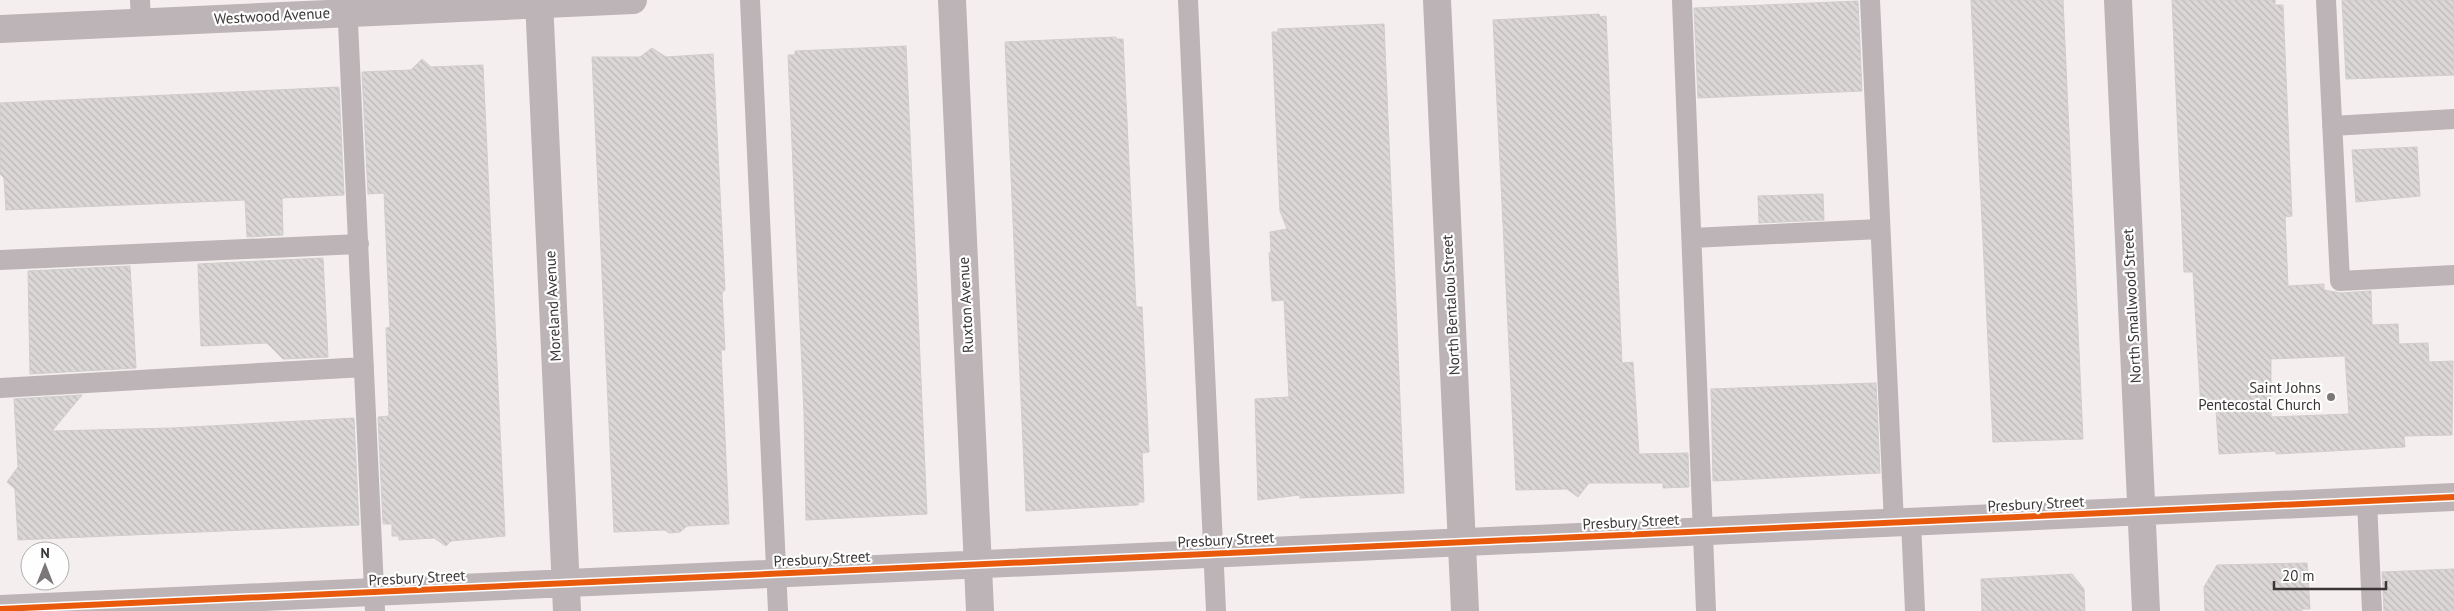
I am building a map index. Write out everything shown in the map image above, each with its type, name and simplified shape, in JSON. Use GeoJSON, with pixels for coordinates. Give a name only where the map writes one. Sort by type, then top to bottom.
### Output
{"type":"FeatureCollection","features":[{"type":"Feature","properties":{"kind":"street","name":"Westwood Avenue"},"geometry":{"type":"LineString","coordinates":[[0,29],[140,11],[634,0]]}},
{"type":"Feature","properties":{"kind":"street","name":"Ruxton Avenue"},"geometry":{"type":"LineString","coordinates":[[952,0],[980,611]]}},
{"type":"Feature","properties":{"kind":"street","name":"North Bentalou Street"},"geometry":{"type":"LineString","coordinates":[[1437,0],[1465,611]]}},
{"type":"Feature","properties":{"kind":"street","name":"North Smallwood Street"},"geometry":{"type":"LineString","coordinates":[[2118,0],[2146,611]]}},
{"type":"Feature","properties":{"kind":"street","name":"Moreland Avenue"},"geometry":{"type":"LineString","coordinates":[[539,2],[567,611]]}},
{"type":"Feature","properties":{"kind":"street","name":"Presbury Street"},"geometry":{"type":"LineString","coordinates":[[0,609],[375,602],[566,583],[2454,497]]}},
{"type":"Feature","properties":{"kind":"lane"},"geometry":{"type":"LineString","coordinates":[[750,0],[778,611]]}},
{"type":"Feature","properties":{"kind":"lane"},"geometry":{"type":"LineString","coordinates":[[1188,0],[1216,611]]}},
{"type":"Feature","properties":{"kind":"lane"},"geometry":{"type":"LineString","coordinates":[[1682,0],[1706,611]]}},
{"type":"Feature","properties":{"kind":"lane"},"geometry":{"type":"LineString","coordinates":[[1870,0],[1880,230],[1903,522],[1915,611]]}},
{"type":"Feature","properties":{"kind":"lane"},"geometry":{"type":"LineString","coordinates":[[2326,0],[2340,281],[2454,275]]}},
{"type":"Feature","properties":{"kind":"lane"},"geometry":{"type":"LineString","coordinates":[[348,6],[375,602]]}},
{"type":"Feature","properties":{"kind":"lane"},"geometry":{"type":"LineString","coordinates":[[2332,126],[2454,120]]}},
{"type":"Feature","properties":{"kind":"lane"},"geometry":{"type":"LineString","coordinates":[[1692,238],[1880,230]]}},
{"type":"Feature","properties":{"kind":"lane"},"geometry":{"type":"LineString","coordinates":[[0,260],[359,244]]}},
{"type":"Feature","properties":{"kind":"lane"},"geometry":{"type":"LineString","coordinates":[[0,388],[364,367]]}},
{"type":"Feature","properties":{"kind":"lane"},"geometry":{"type":"LineString","coordinates":[[2367,501],[2372,611]]}},
{"type":"Feature","properties":{"kind":"building"},"geometry":{"type":"Polygon","coordinates":[[[1971,0],[2063,0],[2083,439],[1993,442],[1971,0]]]}},
{"type":"Feature","properties":{"kind":"building"},"geometry":{"type":"Polygon","coordinates":[[[2172,0],[2275,0],[2275,5],[2283,5],[2292,216],[2285,217],[2288,286],[2324,284],[2324,290],[2340,293],[2371,291],[2372,325],[2398,324],[2399,344],[2428,343],[2429,362],[2453,361],[2452,435],[2404,436],[2405,447],[2276,454],[2276,451],[2219,454],[2216,409],[2201,409],[2193,272],[2184,272],[2172,0]],[[2345,356],[2271,359],[2271,417],[2349,414],[2345,356]]]}},
{"type":"Feature","properties":{"kind":"building"},"geometry":{"type":"Polygon","coordinates":[[[2342,0],[2454,0],[2454,75],[2346,79],[2342,0]]]}},
{"type":"Feature","properties":{"kind":"building"},"geometry":{"type":"Polygon","coordinates":[[[1858,1],[1862,91],[1698,98],[1694,8],[1858,1]]]}},
{"type":"Feature","properties":{"kind":"building"},"geometry":{"type":"Polygon","coordinates":[[[1599,14],[1600,17],[1606,16],[1622,363],[1633,362],[1639,454],[1688,453],[1689,487],[1663,488],[1663,483],[1589,483],[1578,497],[1567,489],[1516,490],[1493,20],[1599,14]]]}},
{"type":"Feature","properties":{"kind":"building"},"geometry":{"type":"Polygon","coordinates":[[[1384,24],[1404,493],[1300,498],[1300,495],[1258,500],[1255,399],[1289,397],[1284,300],[1272,301],[1269,253],[1271,252],[1270,232],[1287,229],[1280,211],[1272,32],[1278,32],[1278,29],[1384,24]]]}},
{"type":"Feature","properties":{"kind":"building"},"geometry":{"type":"Polygon","coordinates":[[[1116,37],[1116,39],[1123,39],[1136,307],[1142,307],[1149,452],[1142,453],[1144,502],[1138,502],[1138,505],[1026,511],[1005,42],[1116,37]]]}},
{"type":"Feature","properties":{"kind":"building"},"geometry":{"type":"Polygon","coordinates":[[[906,46],[927,514],[806,520],[804,413],[788,55],[795,55],[795,51],[906,46]]]}},
{"type":"Feature","properties":{"kind":"building"},"geometry":{"type":"Polygon","coordinates":[[[652,48],[666,57],[713,54],[725,290],[722,293],[725,350],[721,350],[729,524],[687,526],[680,532],[669,533],[665,530],[614,532],[592,57],[640,57],[652,48]]]}},
{"type":"Feature","properties":{"kind":"building"},"geometry":{"type":"Polygon","coordinates":[[[422,59],[431,67],[483,65],[505,536],[451,541],[446,546],[434,538],[399,540],[399,536],[392,536],[392,524],[383,524],[378,417],[389,416],[386,328],[390,327],[384,193],[368,194],[362,72],[411,70],[422,59]]]}},
{"type":"Feature","properties":{"kind":"building"},"geometry":{"type":"Polygon","coordinates":[[[339,87],[344,195],[282,198],[283,235],[247,237],[245,200],[6,210],[4,178],[0,174],[0,103],[339,87]]]}},
{"type":"Feature","properties":{"kind":"building"},"geometry":{"type":"Polygon","coordinates":[[[2417,147],[2420,196],[2356,202],[2352,150],[2417,147]]]}},
{"type":"Feature","properties":{"kind":"building"},"geometry":{"type":"Polygon","coordinates":[[[1823,194],[1824,220],[1759,223],[1758,196],[1823,194]]]}},
{"type":"Feature","properties":{"kind":"building"},"geometry":{"type":"Polygon","coordinates":[[[323,258],[328,357],[283,359],[267,343],[201,346],[198,264],[323,258]]]}},
{"type":"Feature","properties":{"kind":"building"},"geometry":{"type":"Polygon","coordinates":[[[130,266],[136,368],[30,374],[28,271],[130,266]]]}},
{"type":"Feature","properties":{"kind":"building"},"geometry":{"type":"Polygon","coordinates":[[[1876,383],[1880,473],[1713,481],[1711,389],[1876,383]]]}},
{"type":"Feature","properties":{"kind":"building"},"geometry":{"type":"Polygon","coordinates":[[[82,395],[52,431],[172,428],[354,418],[359,525],[18,540],[15,489],[7,482],[18,467],[14,399],[82,395]]]}},
{"type":"Feature","properties":{"kind":"building"},"geometry":{"type":"Polygon","coordinates":[[[2307,563],[2310,609],[2302,609],[2302,611],[2205,611],[2204,587],[2217,565],[2307,563]]]}},
{"type":"Feature","properties":{"kind":"building"},"geometry":{"type":"Polygon","coordinates":[[[2454,569],[2454,611],[2384,611],[2382,572],[2454,569]]]}},
{"type":"Feature","properties":{"kind":"building"},"geometry":{"type":"Polygon","coordinates":[[[2072,574],[2084,589],[2085,611],[1982,611],[1981,579],[2072,574]]]}},
{"type":"Feature","properties":{"kind":"cycle path"},"geometry":{"type":"LineString","coordinates":[[0,609],[2454,497]]}},
{"type":"Feature","properties":{"kind":"place","name":"Saint Johns Pentecostal Church"},"geometry":{"type":"Point","coordinates":[2331,397]}}]}
